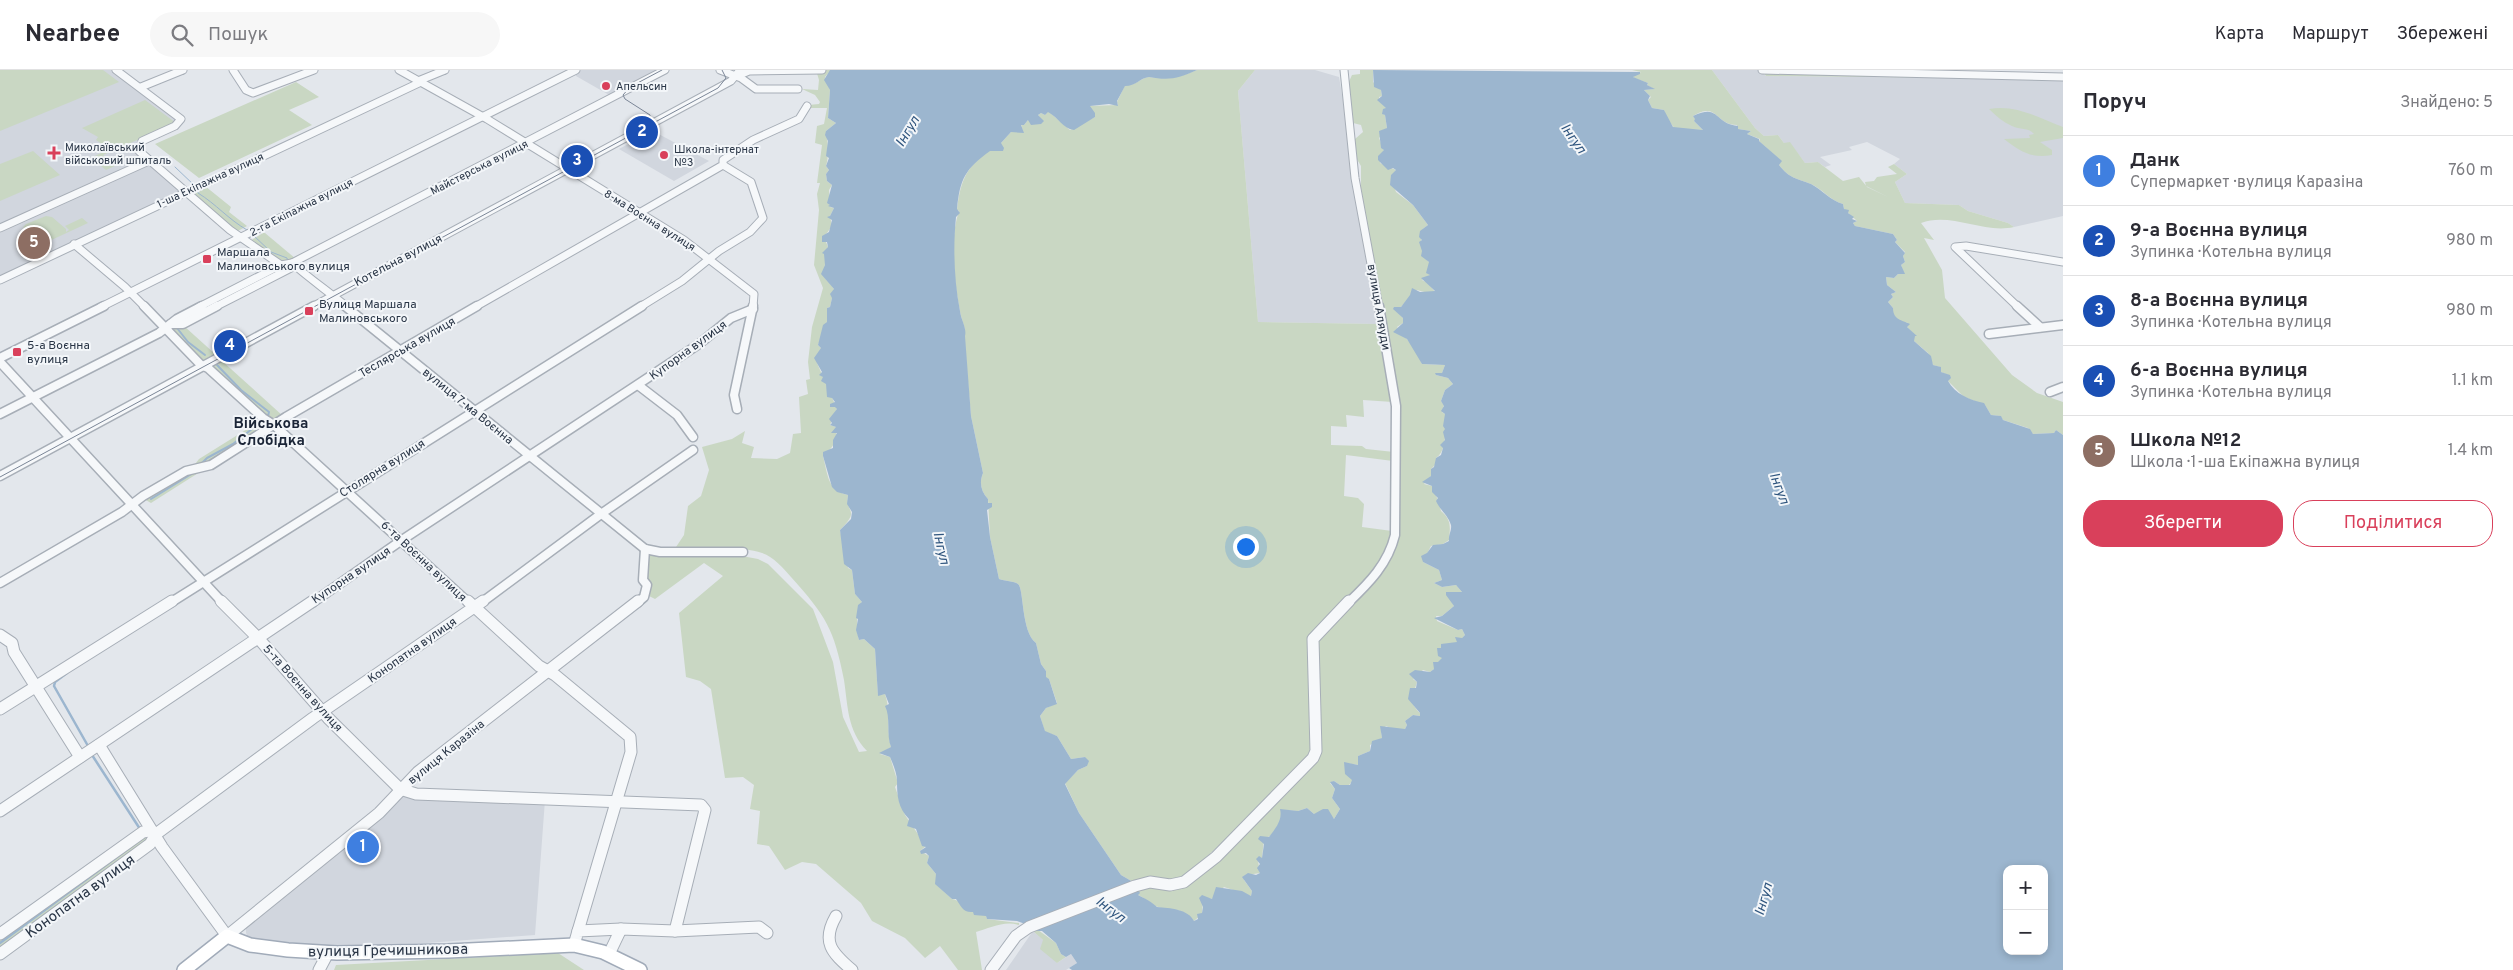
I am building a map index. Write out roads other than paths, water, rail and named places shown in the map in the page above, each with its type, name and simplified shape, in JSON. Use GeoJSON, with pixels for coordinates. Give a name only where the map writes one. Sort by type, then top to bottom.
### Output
{"type":"FeatureCollection","features":[{"type":"Feature","properties":{"kind":"main road","name":"вулиця Гречишникова"},"geometry":{"type":"LineString","coordinates":[[227,936],[233,942],[249,946],[328,953],[576,938],[640,970]]}},
{"type":"Feature","properties":{"kind":"main road","name":"вулиця Каразіна"},"geometry":{"type":"LineString","coordinates":[[184,970],[227,936]]}},
{"type":"Feature","properties":{"kind":"street"},"geometry":{"type":"LineString","coordinates":[[116,70],[181,119],[175,126],[142,141],[138,148],[149,161],[230,230],[282,265],[294,264]]}},
{"type":"Feature","properties":{"kind":"street"},"geometry":{"type":"LineString","coordinates":[[141,87],[183,70]]}},
{"type":"Feature","properties":{"kind":"street"},"geometry":{"type":"LineString","coordinates":[[234,70],[248,91],[260,92],[314,70]]}},
{"type":"Feature","properties":{"kind":"street","name":"8-ма Воєнна вулиця"},"geometry":{"type":"LineString","coordinates":[[399,70],[568,168],[712,259],[754,294],[754,309]]}},
{"type":"Feature","properties":{"kind":"street","name":"1-ша Екіпажна вулиця"},"geometry":{"type":"LineString","coordinates":[[0,280],[445,70]]}},
{"type":"Feature","properties":{"kind":"street"},"geometry":{"type":"LineString","coordinates":[[560,70],[568,74]]}},
{"type":"Feature","properties":{"kind":"street","name":"2-га Екіпажна вулиця"},"geometry":{"type":"LineString","coordinates":[[0,358],[576,70]]}},
{"type":"Feature","properties":{"kind":"street","name":"Майстерська вулиця"},"geometry":{"type":"LineString","coordinates":[[171,324],[183,324],[523,143],[665,70]]}},
{"type":"Feature","properties":{"kind":"street"},"geometry":{"type":"LineString","coordinates":[[720,70],[761,90],[798,89]]}},
{"type":"Feature","properties":{"kind":"street","name":"Котельна вулиця"},"geometry":{"type":"LineString","coordinates":[[0,476],[735,78],[740,70]]}},
{"type":"Feature","properties":{"kind":"street"},"geometry":{"type":"LineString","coordinates":[[735,78],[749,71],[822,70]]}},
{"type":"Feature","properties":{"kind":"street","name":"вулиця Аляуди"},"geometry":{"type":"LineString","coordinates":[[1029,927],[1135,886],[1150,882],[1170,885],[1184,882],[1216,857],[1313,758],[1316,751],[1316,734],[1313,639],[1379,570],[1394,546],[1396,406],[1362,208],[1355,178],[1344,70]]}},
{"type":"Feature","properties":{"kind":"street"},"geometry":{"type":"LineString","coordinates":[[1762,70],[1850,71],[1863,74],[2063,76]]}},
{"type":"Feature","properties":{"kind":"street","name":"Теслярська вулиця"},"geometry":{"type":"LineString","coordinates":[[0,583],[186,471],[211,465],[274,425],[399,351],[723,165],[723,160],[753,140],[799,119],[807,106]]}},
{"type":"Feature","properties":{"kind":"street"},"geometry":{"type":"LineString","coordinates":[[0,228],[149,161]]}},
{"type":"Feature","properties":{"kind":"street","name":"Столярна вулиця"},"geometry":{"type":"LineString","coordinates":[[0,709],[682,281],[712,259],[719,251],[762,223],[763,218],[751,182],[723,165]]}},
{"type":"Feature","properties":{"kind":"street","name":"6-та Воєнна вулиця"},"geometry":{"type":"LineString","coordinates":[[74,244],[130,293],[203,366],[208,368],[347,490],[539,666],[630,737],[631,752],[576,938]]}},
{"type":"Feature","properties":{"kind":"street"},"geometry":{"type":"LineString","coordinates":[[2040,327],[1957,251],[1956,246],[2063,262],[2061,265],[2063,270]]}},
{"type":"Feature","properties":{"kind":"street","name":"вулиця 7-ма Воєнна"},"geometry":{"type":"LineString","coordinates":[[294,264],[318,287],[332,295],[399,351],[456,394],[644,549]]}},
{"type":"Feature","properties":{"kind":"street","name":"Майстерська вулиця"},"geometry":{"type":"LineString","coordinates":[[0,414],[282,265]]}},
{"type":"Feature","properties":{"kind":"street"},"geometry":{"type":"LineString","coordinates":[[737,409],[734,395],[742,370],[754,309]]}},
{"type":"Feature","properties":{"kind":"street","name":"Купорна вулиця"},"geometry":{"type":"LineString","coordinates":[[0,811],[259,639],[402,540],[699,344],[745,310],[754,309]]}},
{"type":"Feature","properties":{"kind":"street"},"geometry":{"type":"LineString","coordinates":[[1989,334],[2063,325]]}},
{"type":"Feature","properties":{"kind":"street","name":"5-та Воєнна вулиця"},"geometry":{"type":"LineString","coordinates":[[0,362],[31,398],[199,575],[203,583],[259,639],[323,712],[400,789]]}},
{"type":"Feature","properties":{"kind":"street"},"geometry":{"type":"LineString","coordinates":[[638,385],[677,414],[693,437]]}},
{"type":"Feature","properties":{"kind":"street"},"geometry":{"type":"LineString","coordinates":[[2050,392],[2063,387]]}},
{"type":"Feature","properties":{"kind":"street","name":"Конопатна вулиця"},"geometry":{"type":"LineString","coordinates":[[0,954],[150,844],[156,834],[323,712],[474,607],[601,514],[693,450]]}},
{"type":"Feature","properties":{"kind":"street"},"geometry":{"type":"LineString","coordinates":[[644,549],[660,552],[743,552]]}},
{"type":"Feature","properties":{"kind":"street","name":"вулиця Каразіна"},"geometry":{"type":"LineString","coordinates":[[227,936],[379,813],[418,772],[644,597],[647,585],[644,580],[644,549]]}},
{"type":"Feature","properties":{"kind":"street"},"geometry":{"type":"LineString","coordinates":[[0,635],[12,643],[14,652],[80,758]]}},
{"type":"Feature","properties":{"kind":"street"},"geometry":{"type":"LineString","coordinates":[[99,744],[156,834],[162,847],[227,936]]}},
{"type":"Feature","properties":{"kind":"street"},"geometry":{"type":"LineString","coordinates":[[400,789],[416,794],[697,804],[704,808],[675,931]]}},
{"type":"Feature","properties":{"kind":"street","name":"Конопатна вулиця"},"geometry":{"type":"LineString","coordinates":[[0,934],[143,832],[149,831],[156,834]]}},
{"type":"Feature","properties":{"kind":"street"},"geometry":{"type":"LineString","coordinates":[[836,916],[827,934],[830,947],[838,958],[852,970]]}},
{"type":"Feature","properties":{"kind":"street","name":"вулиця Гречишникова"},"geometry":{"type":"LineString","coordinates":[[576,938],[621,928],[675,931],[759,927],[767,932]]}},
{"type":"Feature","properties":{"kind":"street"},"geometry":{"type":"LineString","coordinates":[[991,970],[1016,936],[1029,927]]}},
{"type":"Feature","properties":{"kind":"street"},"geometry":{"type":"LineString","coordinates":[[614,957],[621,928]]}},
{"type":"Feature","properties":{"kind":"street"},"geometry":{"type":"LineString","coordinates":[[319,970],[328,953]]}},
{"type":"Feature","properties":{"kind":"water","name":"Інгул"},"geometry":{"type":"Polygon","coordinates":[[[830,70],[1197,70],[1174,78],[1149,77],[1132,85],[1125,86],[1117,101],[1118,106],[1109,104],[1090,106],[1095,113],[1095,117],[1074,130],[1063,125],[1048,112],[1045,115],[1041,113],[1038,115],[1044,121],[1041,124],[1031,125],[1028,120],[1024,125],[1021,125],[1024,133],[1011,132],[1001,143],[1004,148],[1003,151],[990,151],[969,169],[962,182],[958,199],[957,209],[960,213],[956,217],[954,252],[958,299],[965,330],[971,416],[983,473],[981,487],[988,499],[988,503],[992,503],[992,507],[987,510],[990,537],[999,579],[1016,583],[1020,587],[1025,621],[1031,637],[1036,643],[1041,664],[1046,671],[1046,677],[1049,679],[1057,704],[1046,708],[1040,716],[1045,731],[1057,736],[1071,759],[1085,757],[1089,761],[1087,766],[1078,770],[1065,784],[1079,813],[1121,875],[1133,882],[1140,893],[1138,895],[1157,907],[1183,912],[1188,914],[1194,921],[1198,919],[1197,914],[1202,913],[1203,907],[1199,898],[1202,895],[1212,899],[1216,887],[1242,891],[1251,896],[1252,891],[1242,877],[1248,873],[1256,875],[1260,873],[1257,868],[1260,864],[1256,859],[1259,856],[1262,858],[1264,844],[1258,839],[1260,836],[1269,837],[1274,831],[1279,821],[1280,809],[1298,811],[1307,808],[1314,814],[1323,809],[1328,809],[1334,819],[1340,809],[1332,798],[1335,789],[1330,782],[1334,781],[1340,785],[1350,785],[1352,780],[1345,774],[1344,762],[1358,765],[1358,756],[1370,751],[1372,741],[1382,738],[1380,726],[1405,729],[1407,725],[1405,721],[1413,715],[1420,716],[1420,713],[1408,699],[1410,688],[1416,688],[1417,682],[1409,674],[1415,670],[1430,672],[1434,669],[1433,662],[1438,662],[1442,658],[1438,656],[1437,648],[1441,648],[1441,644],[1457,642],[1455,637],[1462,638],[1465,635],[1462,629],[1458,630],[1434,618],[1442,616],[1454,606],[1446,592],[1462,592],[1456,585],[1442,587],[1434,583],[1442,580],[1439,570],[1423,562],[1421,556],[1427,553],[1433,545],[1449,541],[1450,521],[1436,501],[1438,498],[1432,492],[1432,486],[1422,482],[1431,476],[1431,469],[1434,467],[1436,458],[1441,455],[1443,448],[1440,445],[1445,440],[1443,432],[1445,429],[1443,426],[1445,414],[1441,411],[1444,406],[1441,401],[1445,390],[1453,384],[1448,378],[1436,375],[1435,373],[1442,373],[1445,365],[1422,364],[1407,339],[1393,332],[1403,323],[1403,318],[1393,309],[1394,307],[1401,307],[1410,295],[1412,288],[1420,292],[1435,291],[1421,278],[1430,275],[1426,273],[1429,262],[1421,256],[1422,251],[1419,242],[1422,240],[1419,237],[1420,231],[1428,225],[1413,205],[1390,185],[1391,175],[1396,170],[1393,168],[1388,170],[1378,160],[1378,156],[1384,150],[1381,148],[1379,131],[1387,128],[1385,115],[1382,114],[1383,109],[1386,108],[1377,100],[1382,96],[1381,90],[1374,87],[1373,70],[1640,72],[1640,74],[1633,77],[1648,83],[1647,85],[1655,89],[1644,90],[1650,96],[1648,100],[1652,108],[1664,110],[1673,127],[1703,130],[1694,121],[1693,116],[1708,112],[1713,113],[1730,124],[1738,126],[1738,129],[1751,131],[1747,134],[1759,139],[1782,161],[1779,165],[1793,178],[1811,184],[1843,204],[1844,209],[1849,210],[1848,213],[1854,217],[1852,219],[1857,221],[1853,223],[1855,226],[1893,234],[1897,240],[1895,242],[1905,253],[1903,256],[1905,262],[1901,265],[1905,274],[1898,274],[1894,278],[1886,277],[1887,285],[1896,292],[1891,294],[1893,297],[1888,302],[1893,308],[1896,317],[1910,324],[1907,327],[1917,336],[1915,336],[1914,341],[1931,356],[1933,365],[1941,367],[1941,372],[1950,375],[1951,378],[1948,381],[1955,390],[1968,398],[1984,403],[1991,415],[2001,416],[2003,420],[2030,429],[2033,434],[2054,433],[2056,430],[2063,435],[2063,970],[1072,970],[1069,968],[1077,963],[1071,954],[1066,957],[1061,954],[1056,943],[1042,931],[1035,931],[1028,925],[1017,921],[987,919],[986,916],[974,915],[973,912],[965,910],[956,899],[952,899],[935,884],[936,874],[927,863],[929,856],[926,853],[921,854],[920,851],[926,847],[922,846],[916,829],[907,826],[909,819],[902,811],[897,792],[895,769],[890,757],[879,753],[891,747],[888,715],[885,706],[889,704],[885,694],[878,696],[875,649],[864,639],[859,640],[856,630],[858,605],[862,602],[855,594],[852,570],[844,564],[840,530],[851,519],[852,512],[847,504],[848,495],[837,492],[832,487],[823,456],[823,452],[833,448],[833,440],[837,433],[831,433],[836,427],[830,425],[832,423],[829,419],[837,409],[830,407],[830,404],[835,402],[832,398],[827,397],[826,384],[821,381],[823,377],[819,375],[822,372],[814,358],[821,348],[818,345],[823,325],[827,322],[827,308],[830,307],[832,298],[830,294],[834,289],[821,274],[825,265],[824,254],[822,253],[828,247],[827,242],[822,242],[822,236],[829,232],[832,220],[827,217],[830,216],[834,208],[828,206],[830,205],[827,203],[832,185],[827,181],[826,174],[829,170],[826,166],[829,158],[826,156],[828,141],[825,135],[826,131],[836,123],[828,118],[830,90],[824,80],[830,70]]]}},
{"type":"Feature","properties":{"kind":"waterway"},"geometry":{"type":"LineString","coordinates":[[175,167],[195,186]]}},
{"type":"Feature","properties":{"kind":"waterway"},"geometry":{"type":"LineString","coordinates":[[198,189],[198,193],[247,230]]}},
{"type":"Feature","properties":{"kind":"waterway"},"geometry":{"type":"LineString","coordinates":[[253,235],[271,252],[287,258],[288,262]]}},
{"type":"Feature","properties":{"kind":"waterway"},"geometry":{"type":"LineString","coordinates":[[177,328],[188,342],[205,355]]}},
{"type":"Feature","properties":{"kind":"waterway"},"geometry":{"type":"LineString","coordinates":[[217,365],[241,390],[269,412],[268,416]]}},
{"type":"Feature","properties":{"kind":"waterway"},"geometry":{"type":"LineString","coordinates":[[201,464],[207,458],[233,444],[262,421]]}},
{"type":"Feature","properties":{"kind":"waterway"},"geometry":{"type":"LineString","coordinates":[[151,499],[193,473]]}},
{"type":"Feature","properties":{"kind":"waterway"},"geometry":{"type":"LineString","coordinates":[[67,673],[55,682],[54,686],[88,746]]}},
{"type":"Feature","properties":{"kind":"waterway"},"geometry":{"type":"LineString","coordinates":[[92,755],[140,829]]}},
{"type":"Feature","properties":{"kind":"waterway"},"geometry":{"type":"LineString","coordinates":[[0,943],[144,837]]}},
{"type":"Feature","properties":{"kind":"tram line"},"geometry":{"type":"LineString","coordinates":[[642,127],[649,121],[650,115],[625,99],[623,95],[630,87],[662,70]]}},
{"type":"Feature","properties":{"kind":"tram line"},"geometry":{"type":"LineString","coordinates":[[0,477],[718,88],[726,78],[722,70]]}},
{"type":"Feature","properties":{"kind":"place","name":"Апельсин"},"geometry":{"type":"Point","coordinates":[606,86]}},
{"type":"Feature","properties":{"kind":"place","name":"9-а Воєнна вулиця"},"geometry":{"type":"Point","coordinates":[642,132]}},
{"type":"Feature","properties":{"kind":"place","name":"Миколаївський військовий шпиталь"},"geometry":{"type":"Point","coordinates":[54,153]}},
{"type":"Feature","properties":{"kind":"place","name":"Школа-інтернат №3"},"geometry":{"type":"Point","coordinates":[664,155]}},
{"type":"Feature","properties":{"kind":"place","name":"8-а Воєнна вулиця"},"geometry":{"type":"Point","coordinates":[577,161]}},
{"type":"Feature","properties":{"kind":"place","name":"Школа №12"},"geometry":{"type":"Point","coordinates":[34,243]}},
{"type":"Feature","properties":{"kind":"place","name":"Маршала Малиновського вулиця"},"geometry":{"type":"Point","coordinates":[207,259]}},
{"type":"Feature","properties":{"kind":"place","name":"Вулиця Маршала Малиновського"},"geometry":{"type":"Point","coordinates":[309,311]}},
{"type":"Feature","properties":{"kind":"place","name":"6-а Воєнна вулиця"},"geometry":{"type":"Point","coordinates":[230,346]}},
{"type":"Feature","properties":{"kind":"place","name":"5-а Воєнна вулиця"},"geometry":{"type":"Point","coordinates":[17,352]}},
{"type":"Feature","properties":{"kind":"place","name":"Данк"},"geometry":{"type":"Point","coordinates":[363,847]}},
{"type":"Feature","properties":{"kind":"district","name":"Військова Слобідка"},"geometry":{"type":"Point","coordinates":[271,432]}}]}
